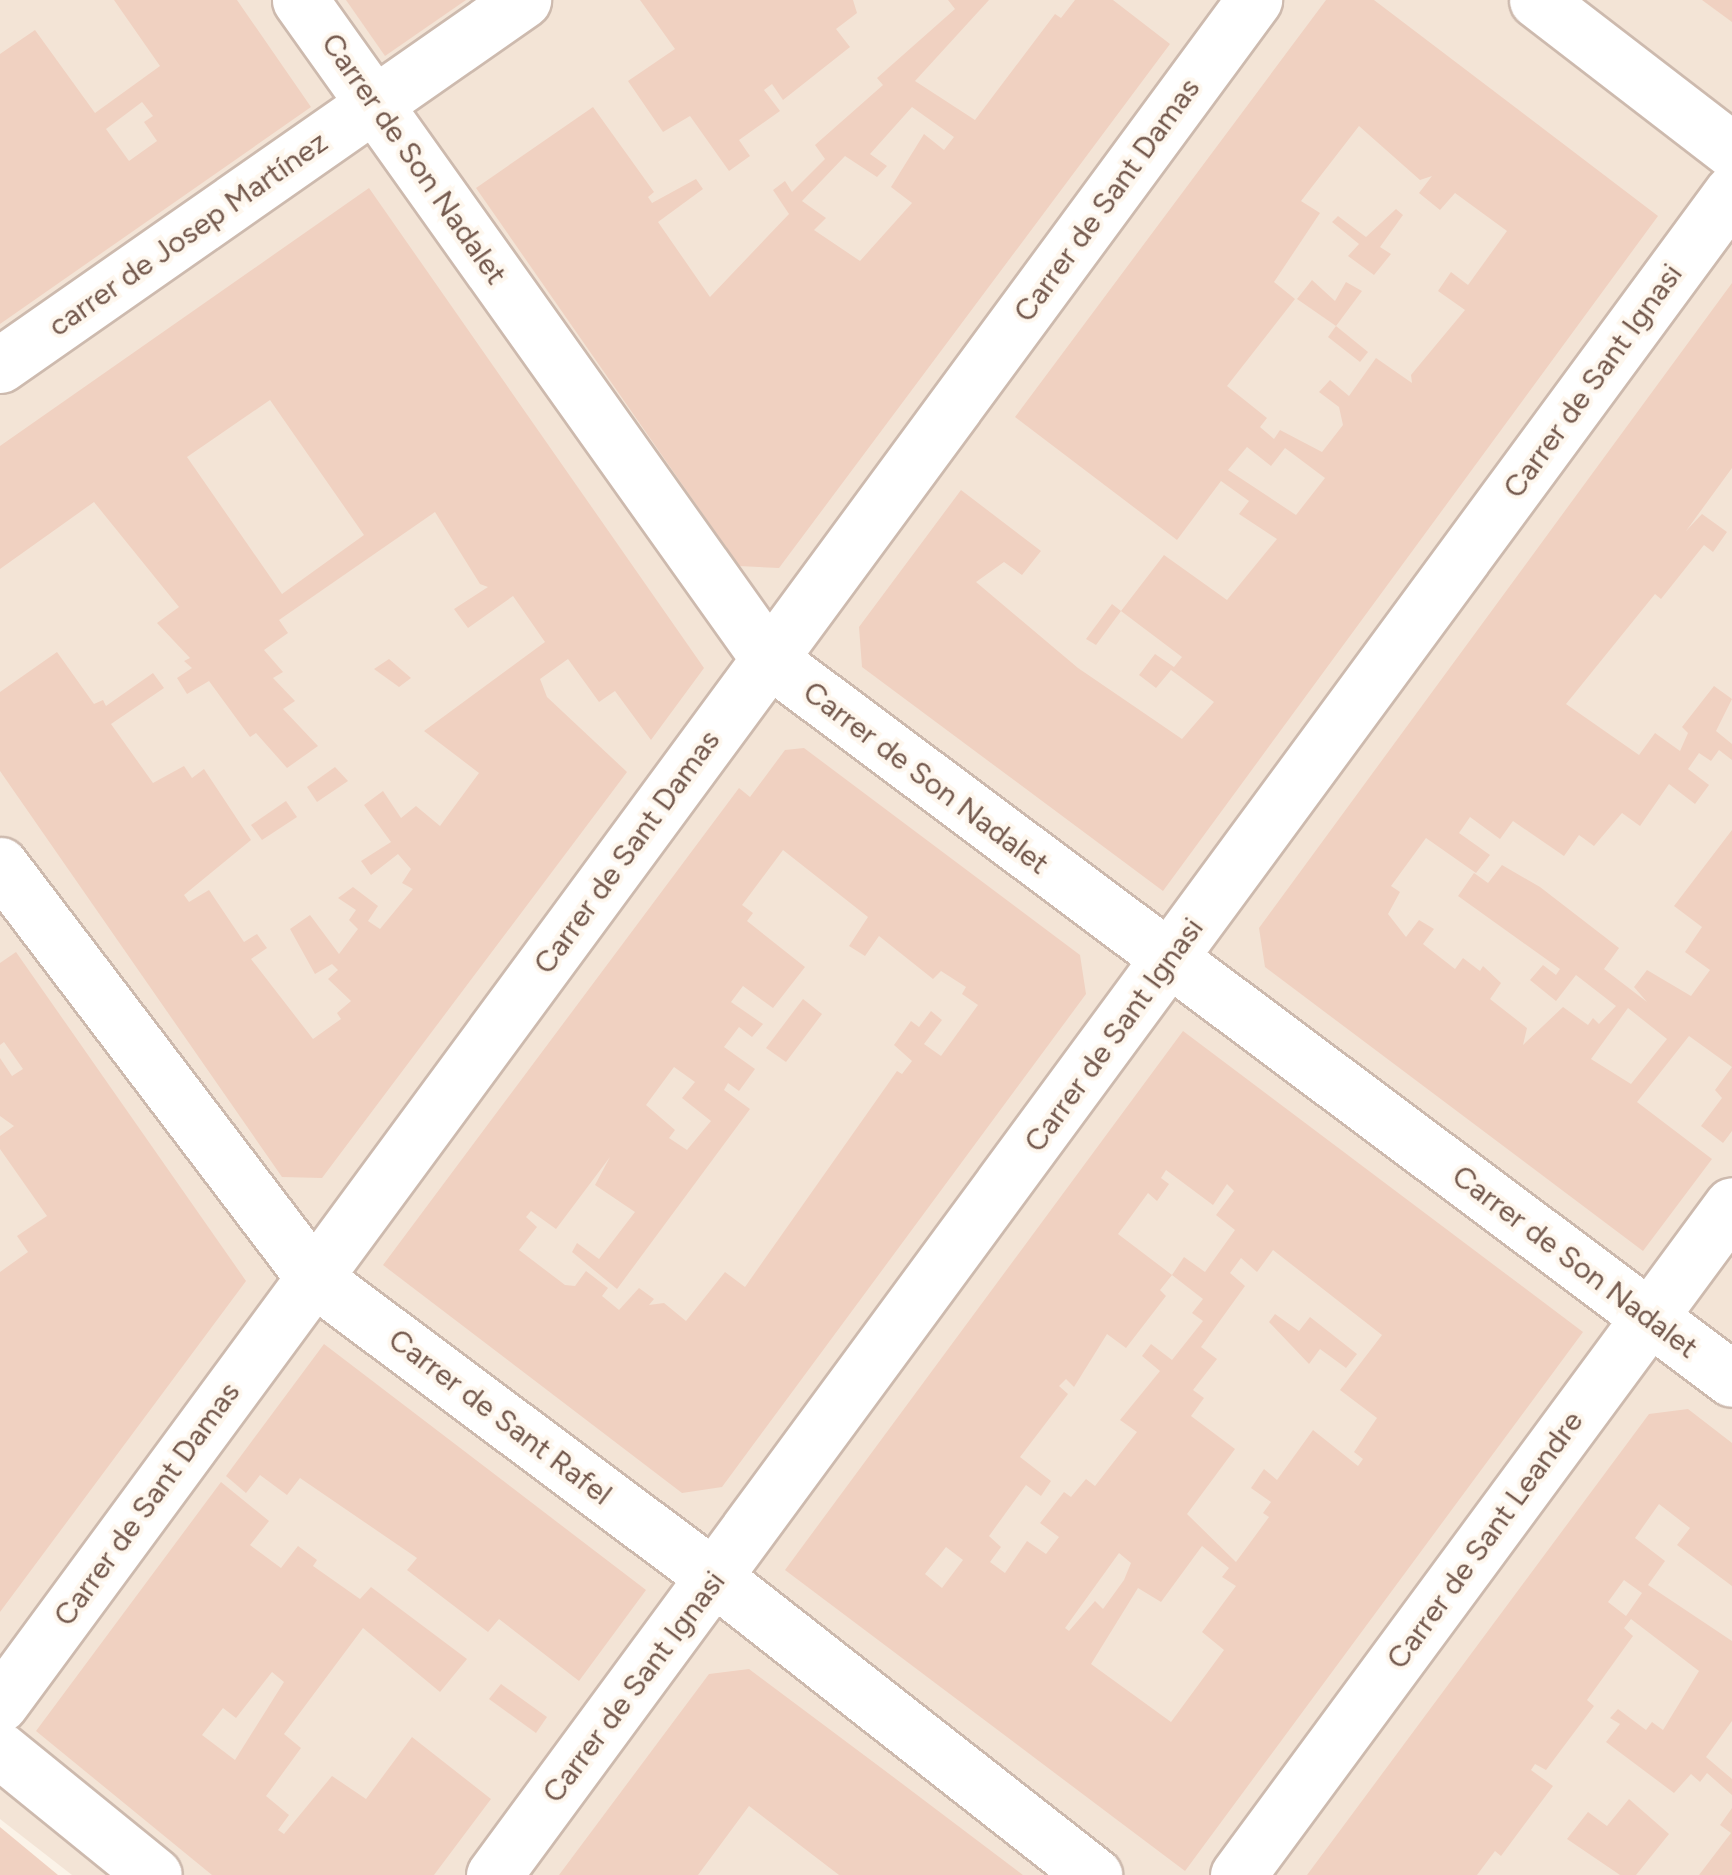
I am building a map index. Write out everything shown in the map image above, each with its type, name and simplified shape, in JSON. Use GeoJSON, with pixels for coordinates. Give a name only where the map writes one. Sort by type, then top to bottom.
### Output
{"type":"FeatureCollection","features":[{"type":"Feature","properties":{"kind":"street","name":"Carrer de Son Nadalet"},"geometry":{"type":"LineString","coordinates":[[300,0],[769,659],[1167,962],[1732,1379]]}},
{"type":"Feature","properties":{"kind":"street","name":"carrer de Josep Martínez"},"geometry":{"type":"LineString","coordinates":[[0,365],[523,0]]}},
{"type":"Feature","properties":{"kind":"street","name":"Carrer de Sant Damas"},"geometry":{"type":"LineString","coordinates":[[0,1704],[1254,0]]}},
{"type":"Feature","properties":{"kind":"street"},"geometry":{"type":"LineString","coordinates":[[1537,0],[1732,150]]}},
{"type":"Feature","properties":{"kind":"street","name":"Carrer de Sant Ignasi"},"geometry":{"type":"LineString","coordinates":[[494,1875],[1732,192]]}},
{"type":"Feature","properties":{"kind":"street","name":"Carrer de Sant Rafel"},"geometry":{"type":"LineString","coordinates":[[8,893],[314,1278],[715,1578],[1094,1875]]}},
{"type":"Feature","properties":{"kind":"street","name":"Carrer de Sant Leandre"},"geometry":{"type":"LineString","coordinates":[[1238,1875],[1732,1205]]}},
{"type":"Feature","properties":{"kind":"street"},"geometry":{"type":"LineString","coordinates":[[0,1750],[154,1875]]}},
{"type":"Feature","properties":{"kind":"shaded area"},"geometry":{"type":"Polygon","coordinates":[[[0,0],[1732,0],[1732,1875],[72,1875],[0,1819],[0,0]]]}},
{"type":"Feature","properties":{"kind":"building"},"geometry":{"type":"Polygon","coordinates":[[[114,0],[237,0],[311,107],[0,324],[0,54],[35,30],[95,113],[160,66],[114,0]],[[142,102],[106,129],[129,161],[157,141],[144,122],[153,116],[142,102]]]}},
{"type":"Feature","properties":{"kind":"building"},"geometry":{"type":"Polygon","coordinates":[[[346,0],[466,0],[385,56],[346,0]]]}},
{"type":"Feature","properties":{"kind":"building"},"geometry":{"type":"Polygon","coordinates":[[[640,0],[853,0],[857,13],[836,29],[850,47],[783,100],[772,84],[764,90],[780,111],[739,140],[750,156],[729,171],[690,116],[663,132],[628,81],[675,49],[640,0]]]}},
{"type":"Feature","properties":{"kind":"building"},"geometry":{"type":"Polygon","coordinates":[[[948,0],[989,0],[915,81],[975,120],[1055,14],[1061,18],[1075,0],[1113,0],[1170,44],[779,568],[739,566],[476,188],[593,107],[654,192],[648,197],[652,203],[696,179],[703,189],[658,222],[710,297],[789,214],[773,190],[785,181],[792,192],[825,159],[815,145],[883,85],[877,78],[955,9],[948,0]],[[912,107],[870,154],[887,166],[877,177],[845,156],[802,201],[826,218],[814,230],[860,261],[912,203],[891,187],[924,134],[944,150],[954,137],[912,107]]]}},
{"type":"Feature","properties":{"kind":"building"},"geometry":{"type":"Polygon","coordinates":[[[1326,0],[1374,0],[1658,216],[1163,891],[862,667],[859,627],[961,490],[1041,551],[1022,575],[1004,562],[976,582],[1078,668],[1182,739],[1214,702],[1171,670],[1156,688],[1139,675],[1155,654],[1174,667],[1182,657],[1121,611],[1164,555],[1227,600],[1277,539],[1239,514],[1249,501],[1221,481],[1177,540],[1015,417],[1326,0]],[[1359,126],[1301,201],[1320,213],[1274,282],[1295,299],[1227,386],[1267,418],[1260,427],[1274,439],[1280,430],[1322,452],[1343,425],[1339,407],[1319,392],[1330,380],[1349,396],[1376,358],[1412,383],[1411,375],[1465,310],[1438,291],[1451,272],[1468,285],[1507,231],[1455,193],[1440,210],[1419,193],[1432,176],[1420,180],[1359,126]],[[1247,447],[1228,470],[1296,515],[1325,478],[1285,448],[1271,466],[1247,447]]]}},
{"type":"Feature","properties":{"kind":"building"},"geometry":{"type":"Polygon","coordinates":[[[1702,0],[1732,0],[1732,22],[1702,0]]]}},
{"type":"Feature","properties":{"kind":"building"},"geometry":{"type":"Polygon","coordinates":[[[369,188],[704,668],[651,740],[615,691],[599,702],[568,659],[540,679],[547,697],[627,772],[322,1178],[282,1177],[0,771],[0,692],[57,652],[94,704],[103,700],[106,706],[153,673],[164,688],[111,724],[153,783],[184,766],[192,778],[204,769],[251,840],[184,895],[189,902],[209,890],[244,942],[257,934],[267,948],[251,959],[313,1039],[341,1019],[337,1013],[351,1001],[328,979],[338,970],[332,964],[315,974],[290,929],[310,915],[339,954],[358,929],[349,920],[356,910],[338,898],[353,887],[378,906],[368,921],[380,929],[413,889],[402,883],[411,869],[398,854],[371,875],[361,861],[391,842],[364,805],[383,791],[401,818],[416,806],[440,826],[479,773],[424,731],[545,642],[513,596],[468,628],[454,609],[488,587],[480,584],[435,512],[279,620],[288,633],[264,650],[283,672],[273,678],[295,701],[283,709],[318,746],[287,768],[256,733],[250,737],[209,681],[187,694],[177,678],[192,668],[184,661],[190,658],[157,623],[179,607],[94,502],[0,569],[0,446],[369,188]],[[270,400],[187,457],[282,594],[364,535],[270,400]]]}},
{"type":"Feature","properties":{"kind":"building"},"geometry":{"type":"Polygon","coordinates":[[[1396,209],[1403,215],[1380,247],[1391,254],[1374,275],[1348,256],[1359,244],[1332,222],[1338,216],[1366,237],[1396,209]]]}},
{"type":"Feature","properties":{"kind":"building"},"geometry":{"type":"Polygon","coordinates":[[[1312,280],[1335,301],[1346,282],[1362,291],[1336,326],[1297,299],[1312,280]]]}},
{"type":"Feature","properties":{"kind":"building"},"geometry":{"type":"Polygon","coordinates":[[[1732,283],[1732,468],[1686,531],[1702,514],[1727,532],[1713,552],[1704,545],[1661,599],[1655,594],[1566,704],[1639,755],[1655,733],[1680,751],[1688,733],[1682,727],[1714,686],[1732,699],[1716,731],[1732,744],[1732,760],[1719,750],[1711,761],[1699,753],[1688,769],[1709,785],[1695,804],[1669,784],[1640,826],[1622,813],[1594,846],[1579,835],[1564,856],[1513,821],[1500,839],[1470,817],[1459,833],[1490,855],[1476,873],[1426,838],[1391,886],[1400,892],[1388,914],[1406,937],[1419,920],[1434,929],[1423,944],[1455,969],[1463,958],[1480,971],[1483,966],[1501,983],[1490,999],[1527,1028],[1523,1045],[1563,1007],[1588,1025],[1593,1018],[1599,1024],[1616,1006],[1576,975],[1556,1001],[1530,980],[1543,965],[1556,975],[1560,969],[1458,896],[1474,873],[1488,883],[1502,865],[1540,887],[1619,948],[1604,969],[1647,1002],[1634,987],[1647,970],[1691,996],[1710,970],[1685,952],[1702,927],[1674,906],[1732,830],[1732,1067],[1689,1036],[1637,1102],[1712,1159],[1643,1251],[1265,967],[1259,928],[1732,283]],[[1628,1008],[1591,1059],[1631,1084],[1667,1039],[1628,1008]]]}},
{"type":"Feature","properties":{"kind":"building"},"geometry":{"type":"Polygon","coordinates":[[[1336,326],[1368,352],[1360,362],[1328,337],[1336,326]]]}},
{"type":"Feature","properties":{"kind":"building"},"geometry":{"type":"Polygon","coordinates":[[[1112,604],[1121,611],[1096,645],[1086,639],[1112,604]]]}},
{"type":"Feature","properties":{"kind":"building"},"geometry":{"type":"Polygon","coordinates":[[[389,659],[411,678],[399,687],[374,669],[389,659]]]}},
{"type":"Feature","properties":{"kind":"building"},"geometry":{"type":"Polygon","coordinates":[[[804,748],[1080,955],[1086,994],[722,1487],[682,1493],[383,1265],[739,788],[750,797],[785,750],[804,748]],[[783,850],[742,905],[753,913],[747,921],[805,967],[773,1008],[743,986],[731,1002],[763,1024],[752,1037],[739,1027],[724,1047],[755,1069],[739,1091],[728,1083],[724,1090],[750,1109],[617,1289],[572,1252],[577,1243],[599,1259],[635,1212],[595,1185],[610,1157],[556,1229],[531,1211],[526,1217],[537,1227],[519,1250],[565,1285],[575,1286],[586,1271],[608,1288],[602,1296],[619,1310],[639,1288],[654,1299],[649,1305],[664,1303],[686,1321],[725,1272],[745,1287],[897,1071],[902,1074],[912,1061],[894,1045],[911,1021],[919,1027],[931,1011],[942,1020],[924,1044],[941,1056],[978,1005],[962,994],[966,987],[941,971],[933,979],[879,936],[865,956],[849,946],[868,917],[783,850]],[[674,1067],[646,1105],[675,1130],[669,1138],[687,1150],[711,1121],[682,1098],[695,1082],[674,1067]]]}},
{"type":"Feature","properties":{"kind":"building"},"geometry":{"type":"Polygon","coordinates":[[[335,767],[348,781],[317,802],[307,787],[335,767]]]}},
{"type":"Feature","properties":{"kind":"building"},"geometry":{"type":"Polygon","coordinates":[[[286,801],[297,817],[262,840],[251,825],[286,801]]]}},
{"type":"Feature","properties":{"kind":"building"},"geometry":{"type":"Polygon","coordinates":[[[16,952],[246,1281],[0,1612],[0,1272],[28,1252],[17,1236],[47,1216],[0,1149],[0,1136],[14,1126],[0,1116],[0,1058],[12,1076],[23,1069],[4,1042],[0,1045],[0,963],[16,952]]]}},
{"type":"Feature","properties":{"kind":"building"},"geometry":{"type":"Polygon","coordinates":[[[803,999],[822,1014],[786,1062],[766,1048],[803,999]]]}},
{"type":"Feature","properties":{"kind":"building"},"geometry":{"type":"Polygon","coordinates":[[[1183,1031],[1583,1332],[1185,1871],[785,1570],[1183,1031]],[[1166,1170],[1161,1178],[1169,1184],[1157,1201],[1148,1193],[1118,1234],[1172,1275],[1184,1257],[1205,1272],[1235,1230],[1216,1215],[1234,1191],[1227,1184],[1213,1205],[1166,1170]],[[1273,1250],[1257,1272],[1241,1258],[1230,1273],[1245,1286],[1201,1347],[1217,1359],[1193,1390],[1204,1398],[1191,1416],[1235,1449],[1187,1514],[1236,1562],[1269,1517],[1263,1513],[1271,1502],[1251,1488],[1264,1469],[1277,1480],[1313,1430],[1358,1466],[1363,1459],[1354,1452],[1377,1418],[1340,1390],[1382,1335],[1273,1250]],[[1172,1275],[1160,1290],[1166,1296],[1126,1348],[1107,1334],[1074,1387],[1066,1379],[1059,1386],[1068,1394],[1020,1457],[1051,1481],[1041,1496],[1026,1485],[989,1536],[1001,1547],[990,1562],[1005,1573],[1027,1541],[1046,1554],[1059,1537],[1040,1523],[1064,1492],[1071,1497],[1086,1479],[1095,1486],[1137,1432],[1120,1420],[1160,1371],[1142,1356],[1151,1344],[1172,1360],[1203,1321],[1192,1313],[1203,1299],[1172,1275]],[[1202,1546],[1161,1602],[1138,1588],[1091,1664],[1171,1722],[1224,1650],[1202,1632],[1236,1586],[1222,1577],[1229,1568],[1202,1546]],[[946,1547],[925,1574],[942,1588],[963,1560],[946,1547]],[[1119,1553],[1065,1628],[1069,1631],[1095,1601],[1103,1609],[1124,1580],[1131,1563],[1119,1553]]]}},
{"type":"Feature","properties":{"kind":"building"},"geometry":{"type":"Polygon","coordinates":[[[1732,1067],[1732,1131],[1723,1143],[1701,1126],[1722,1098],[1715,1090],[1732,1067]]]}},
{"type":"Feature","properties":{"kind":"building"},"geometry":{"type":"Polygon","coordinates":[[[1275,1314],[1299,1331],[1310,1317],[1357,1354],[1346,1368],[1320,1349],[1309,1364],[1269,1322],[1275,1314]]]}},
{"type":"Feature","properties":{"kind":"building"},"geometry":{"type":"Polygon","coordinates":[[[324,1344],[646,1590],[579,1681],[499,1619],[488,1632],[407,1570],[417,1558],[300,1478],[287,1495],[260,1475],[246,1493],[226,1476],[324,1344]]]}},
{"type":"Feature","properties":{"kind":"building"},"geometry":{"type":"Polygon","coordinates":[[[1688,1409],[1732,1443],[1732,1586],[1677,1545],[1690,1528],[1659,1504],[1635,1538],[1665,1561],[1648,1585],[1732,1641],[1732,1721],[1706,1757],[1732,1779],[1732,1795],[1707,1773],[1700,1782],[1691,1774],[1674,1793],[1606,1742],[1620,1724],[1610,1718],[1618,1709],[1646,1730],[1652,1722],[1663,1730],[1699,1671],[1631,1619],[1624,1628],[1633,1636],[1587,1700],[1594,1706],[1546,1770],[1535,1764],[1531,1770],[1553,1786],[1501,1856],[1495,1851],[1477,1875],[1307,1875],[1649,1414],[1688,1409]],[[1624,1580],[1608,1602],[1626,1616],[1642,1593],[1624,1580]]]}},
{"type":"Feature","properties":{"kind":"building"},"geometry":{"type":"Polygon","coordinates":[[[221,1482],[269,1521],[250,1545],[281,1568],[298,1546],[317,1560],[313,1566],[360,1599],[371,1587],[467,1659],[440,1692],[363,1628],[284,1734],[301,1748],[266,1796],[289,1815],[278,1830],[284,1834],[332,1776],[366,1799],[412,1737],[491,1799],[434,1875],[212,1875],[36,1731],[221,1482]],[[272,1672],[236,1718],[223,1708],[202,1735],[235,1760],[284,1682],[272,1672]]]}},
{"type":"Feature","properties":{"kind":"building"},"geometry":{"type":"Polygon","coordinates":[[[749,1669],[1023,1875],[839,1875],[749,1806],[698,1875],[559,1875],[709,1674],[749,1669]]]}},
{"type":"Feature","properties":{"kind":"building"},"geometry":{"type":"Polygon","coordinates":[[[501,1684],[547,1717],[536,1733],[489,1699],[501,1684]]]}},
{"type":"Feature","properties":{"kind":"building"},"geometry":{"type":"Polygon","coordinates":[[[1629,1799],[1669,1834],[1636,1875],[1620,1875],[1567,1839],[1588,1812],[1607,1826],[1629,1799]]]}},
{"type":"Feature","properties":{"kind":"building"},"geometry":{"type":"Polygon","coordinates":[[[1732,1808],[1732,1875],[1699,1875],[1731,1833],[1720,1825],[1732,1808]]]}},
{"type":"Feature","properties":{"kind":"building"},"geometry":{"type":"Polygon","coordinates":[[[0,1827],[58,1875],[0,1875],[0,1827]]]}}]}
